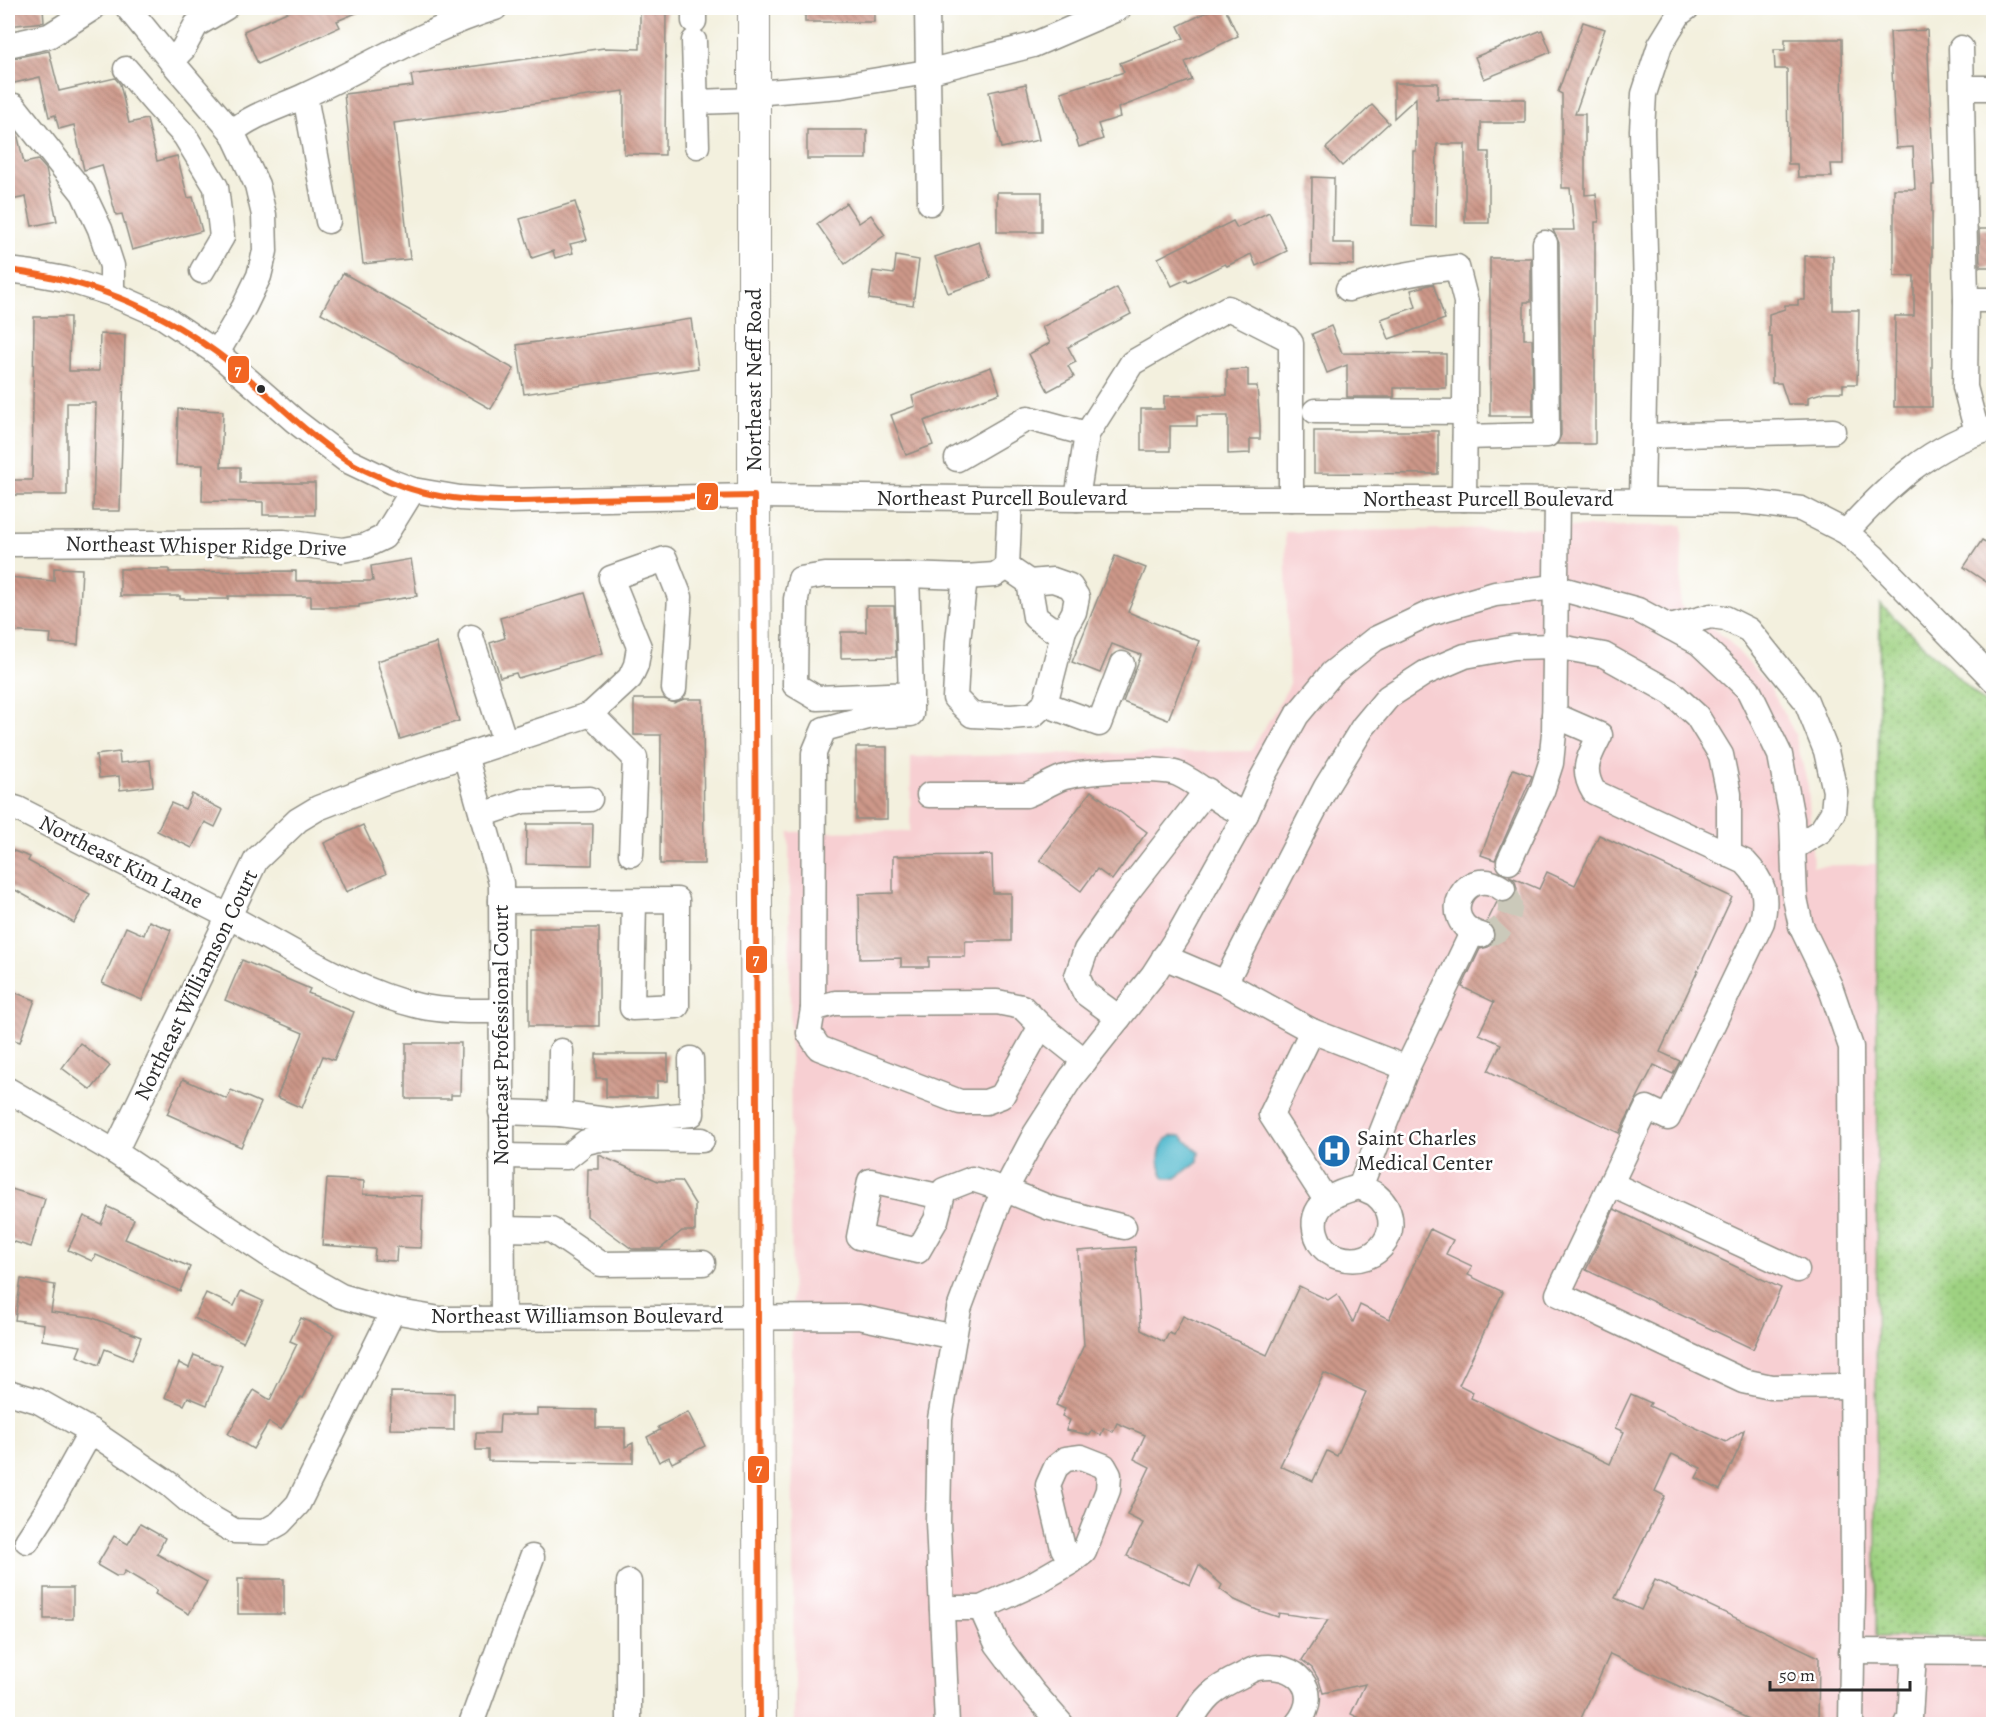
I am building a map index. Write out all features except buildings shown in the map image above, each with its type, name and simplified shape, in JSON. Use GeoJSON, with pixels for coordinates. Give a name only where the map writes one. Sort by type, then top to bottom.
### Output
{"type":"FeatureCollection","features":[{"type":"Feature","properties":{"kind":"main road","name":"Northeast Neff Road"},"geometry":{"type":"LineString","coordinates":[[754,8],[753,496],[760,1725]]}},
{"type":"Feature","properties":{"kind":"street"},"geometry":{"type":"LineString","coordinates":[[8,45],[49,36],[93,8]]}},
{"type":"Feature","properties":{"kind":"street"},"geometry":{"type":"LineString","coordinates":[[128,8],[232,132],[257,185],[264,215],[265,251],[259,276],[217,353]]}},
{"type":"Feature","properties":{"kind":"street"},"geometry":{"type":"LineString","coordinates":[[154,103],[177,68],[193,16],[225,8]]}},
{"type":"Feature","properties":{"kind":"street"},"geometry":{"type":"LineString","coordinates":[[232,132],[245,121],[305,96],[462,18],[495,8]]}},
{"type":"Feature","properties":{"kind":"street"},"geometry":{"type":"LineString","coordinates":[[927,8],[930,204]]}},
{"type":"Feature","properties":{"kind":"street"},"geometry":{"type":"LineString","coordinates":[[696,102],[841,87],[927,72],[1033,45],[1119,8]]}},
{"type":"Feature","properties":{"kind":"street"},"geometry":{"type":"LineString","coordinates":[[1642,500],[1646,292],[1642,130],[1644,94],[1660,45],[1679,14],[1687,8]]}},
{"type":"Feature","properties":{"kind":"street"},"geometry":{"type":"LineString","coordinates":[[694,23],[697,146]]}},
{"type":"Feature","properties":{"kind":"street"},"geometry":{"type":"LineString","coordinates":[[1846,532],[1886,489],[1930,455],[1985,430],[1965,387],[1966,300],[1961,48]]}},
{"type":"Feature","properties":{"kind":"street"},"geometry":{"type":"LineString","coordinates":[[126,69],[185,136],[216,187],[222,237],[202,271]]}},
{"type":"Feature","properties":{"kind":"street"},"geometry":{"type":"LineString","coordinates":[[1962,88],[1994,88]]}},
{"type":"Feature","properties":{"kind":"street"},"geometry":{"type":"LineString","coordinates":[[305,96],[328,221]]}},
{"type":"Feature","properties":{"kind":"street"},"geometry":{"type":"LineString","coordinates":[[14,106],[83,193],[100,230],[112,266],[112,294]]}},
{"type":"Feature","properties":{"kind":"street"},"geometry":{"type":"LineString","coordinates":[[1465,437],[1547,435],[1545,243]]}},
{"type":"Feature","properties":{"kind":"street"},"geometry":{"type":"LineString","coordinates":[[1348,289],[1416,271],[1457,267],[1466,302],[1464,499]]}},
{"type":"Feature","properties":{"kind":"street","name":"Northeast Purcell Boulevard"},"geometry":{"type":"LineString","coordinates":[[8,270],[65,279],[112,294],[162,316],[217,353],[295,421],[346,460],[414,490],[460,498],[507,501],[753,496],[1748,502],[1801,509],[1846,532],[1873,556],[1994,680]]}},
{"type":"Feature","properties":{"kind":"street"},"geometry":{"type":"LineString","coordinates":[[1966,300],[1994,300]]}},
{"type":"Feature","properties":{"kind":"street"},"geometry":{"type":"LineString","coordinates":[[1077,499],[1087,434],[1132,363],[1228,308],[1287,338],[1291,343],[1291,499]]}},
{"type":"Feature","properties":{"kind":"street"},"geometry":{"type":"LineString","coordinates":[[1315,411],[1465,412]]}},
{"type":"Feature","properties":{"kind":"street"},"geometry":{"type":"LineString","coordinates":[[957,459],[1028,417],[1087,434]]}},
{"type":"Feature","properties":{"kind":"street"},"geometry":{"type":"LineString","coordinates":[[1644,436],[1833,431]]}},
{"type":"Feature","properties":{"kind":"street","name":"Northeast Whisper Ridge Drive"},"geometry":{"type":"LineString","coordinates":[[8,544],[284,542],[342,549],[354,548],[365,546],[384,537],[414,490]]}},
{"type":"Feature","properties":{"kind":"street"},"geometry":{"type":"LineString","coordinates":[[1007,567],[1010,499]]}},
{"type":"Feature","properties":{"kind":"street"},"geometry":{"type":"LineString","coordinates":[[1509,862],[1542,791],[1551,763],[1554,715],[1557,500]]}},
{"type":"Feature","properties":{"kind":"street"},"geometry":{"type":"LineString","coordinates":[[631,854],[635,758],[591,714],[630,678],[636,665],[639,647],[611,578],[665,559],[680,597],[674,689]]}},
{"type":"Feature","properties":{"kind":"street"},"geometry":{"type":"LineString","coordinates":[[911,694],[817,698],[795,685],[796,600],[800,579],[825,575],[964,577],[995,575],[1007,567]]}},
{"type":"Feature","properties":{"kind":"street"},"geometry":{"type":"LineString","coordinates":[[964,577],[955,698],[972,715],[1011,717],[1033,715],[1045,704],[1064,630],[1074,612],[1077,597],[1070,586],[1053,580],[1029,582],[1007,567]]}},
{"type":"Feature","properties":{"kind":"street"},"geometry":{"type":"LineString","coordinates":[[907,575],[911,714],[872,716],[824,729],[814,753],[813,1009],[808,1033],[819,1048],[960,1102],[986,1102],[1002,1096],[1041,1026]]}},
{"type":"Feature","properties":{"kind":"street"},"geometry":{"type":"LineString","coordinates":[[1029,582],[1035,616],[1050,628],[1064,630]]}},
{"type":"Feature","properties":{"kind":"street"},"geometry":{"type":"LineString","coordinates":[[947,1725],[938,1522],[940,1419],[959,1310],[998,1204],[1035,1134],[1071,1078],[1153,975],[1178,936],[1298,715],[1332,673],[1375,639],[1430,613],[1495,594],[1555,587],[1638,610],[1699,643],[1748,689],[1779,754],[1792,819],[1795,898],[1801,926],[1830,986],[1851,1047],[1853,1592],[1851,1725]]}},
{"type":"Feature","properties":{"kind":"street"},"geometry":{"type":"LineString","coordinates":[[1670,627],[1710,616],[1725,618],[1749,630],[1806,701],[1826,751],[1835,791],[1833,812],[1821,831],[1793,848]]}},
{"type":"Feature","properties":{"kind":"street"},"geometry":{"type":"LineString","coordinates":[[639,647],[678,622]]}},
{"type":"Feature","properties":{"kind":"street"},"geometry":{"type":"LineString","coordinates":[[471,637],[505,742]]}},
{"type":"Feature","properties":{"kind":"street"},"geometry":{"type":"LineString","coordinates":[[1225,983],[1326,787],[1363,727],[1388,697],[1425,673],[1465,656],[1514,647],[1554,646],[1604,655],[1672,693],[1697,716],[1721,755],[1730,794],[1729,855]]}},
{"type":"Feature","properties":{"kind":"street"},"geometry":{"type":"LineString","coordinates":[[1045,704],[1099,724],[1122,664]]}},
{"type":"Feature","properties":{"kind":"street","name":"Northeast Williamson Court"},"geometry":{"type":"LineString","coordinates":[[115,1152],[256,860],[298,820],[318,808],[390,780],[591,714]]}},
{"type":"Feature","properties":{"kind":"street"},"geometry":{"type":"LineString","coordinates":[[1554,715],[1600,735],[1587,763],[1586,780],[1594,792],[1745,862],[1756,874],[1763,889],[1766,906],[1762,922],[1668,1118],[1647,1108],[1558,1294],[1743,1381],[1772,1387],[1852,1386]]}},
{"type":"Feature","properties":{"kind":"street","name":"Northeast Professional Court"},"geometry":{"type":"LineString","coordinates":[[465,755],[501,883],[503,1319]]}},
{"type":"Feature","properties":{"kind":"street"},"geometry":{"type":"LineString","coordinates":[[929,795],[1026,795],[1039,791],[1060,778],[1118,769],[1176,773],[1207,790],[1229,809],[1246,813]]}},
{"type":"Feature","properties":{"kind":"street"},"geometry":{"type":"LineString","coordinates":[[1119,1018],[1085,993],[1077,976],[1086,950],[1118,904],[1207,790]]}},
{"type":"Feature","properties":{"kind":"street"},"geometry":{"type":"LineString","coordinates":[[482,815],[523,801],[590,799]]}},
{"type":"Feature","properties":{"kind":"street","name":"Northeast Kim Lane"},"geometry":{"type":"LineString","coordinates":[[8,806],[18,809],[302,957],[381,995],[421,1007],[461,1011],[501,1011]]}},
{"type":"Feature","properties":{"kind":"street"},"geometry":{"type":"LineString","coordinates":[[1360,1187],[1407,1068],[1477,934],[1464,926],[1458,917],[1457,906],[1460,896],[1466,888],[1486,881],[1503,889]]}},
{"type":"Feature","properties":{"kind":"street"},"geometry":{"type":"LineString","coordinates":[[501,901],[634,901]]}},
{"type":"Feature","properties":{"kind":"street"},"geometry":{"type":"LineString","coordinates":[[1164,957],[1225,983],[1312,1031],[1407,1068]]}},
{"type":"Feature","properties":{"kind":"street"},"geometry":{"type":"LineString","coordinates":[[813,1009],[835,1003],[997,1002],[1022,1007],[1041,1026],[1085,1061]]}},
{"type":"Feature","properties":{"kind":"street"},"geometry":{"type":"LineString","coordinates":[[1312,1031],[1271,1115],[1326,1200]]}},
{"type":"Feature","properties":{"kind":"street"},"geometry":{"type":"LineString","coordinates":[[560,1114],[561,1051]]}},
{"type":"Feature","properties":{"kind":"street"},"geometry":{"type":"LineString","coordinates":[[501,1112],[560,1114],[616,1121],[692,1114],[691,1059]]}},
{"type":"Feature","properties":{"kind":"street","name":"Northeast Williamson Boulevard"},"geometry":{"type":"LineString","coordinates":[[8,1090],[115,1152],[282,1262],[341,1296],[393,1311],[440,1319],[859,1317],[954,1337]]}},
{"type":"Feature","properties":{"kind":"street"},"geometry":{"type":"LineString","coordinates":[[501,1156],[567,1157],[586,1142],[599,1139],[702,1140]]}},
{"type":"Feature","properties":{"kind":"street"},"geometry":{"type":"LineString","coordinates":[[942,1197],[944,1190],[972,1179],[1050,1208],[1124,1227]]}},
{"type":"Feature","properties":{"kind":"street"},"geometry":{"type":"LineString","coordinates":[[1611,1184],[1797,1270]]}},
{"type":"Feature","properties":{"kind":"street"},"geometry":{"type":"LineString","coordinates":[[1360,1187],[1376,1194],[1386,1207],[1390,1226],[1388,1239],[1378,1251],[1365,1258],[1349,1260],[1334,1255],[1322,1245],[1317,1235],[1318,1208],[1326,1200],[1360,1187]]}},
{"type":"Feature","properties":{"kind":"street"},"geometry":{"type":"LineString","coordinates":[[502,1229],[550,1230],[601,1263],[704,1263]]}},
{"type":"Feature","properties":{"kind":"street"},"geometry":{"type":"LineString","coordinates":[[8,1392],[38,1401],[91,1431],[169,1484],[203,1513],[234,1531],[264,1532],[280,1523],[298,1504],[393,1311]]}},
{"type":"Feature","properties":{"kind":"street"},"geometry":{"type":"LineString","coordinates":[[27,1541],[46,1512],[91,1431]]}},
{"type":"Feature","properties":{"kind":"street"},"geometry":{"type":"LineString","coordinates":[[471,1725],[532,1557]]}},
{"type":"Feature","properties":{"kind":"street"},"geometry":{"type":"LineString","coordinates":[[942,1608],[981,1608],[1033,1584],[1071,1562]]}},
{"type":"Feature","properties":{"kind":"street"},"geometry":{"type":"LineString","coordinates":[[629,1582],[629,1725]]}},
{"type":"Feature","properties":{"kind":"street"},"geometry":{"type":"LineString","coordinates":[[981,1608],[997,1644],[1061,1725]]}},
{"type":"Feature","properties":{"kind":"street"},"geometry":{"type":"LineString","coordinates":[[1851,1651],[1994,1653]]}},
{"type":"Feature","properties":{"kind":"street"},"geometry":{"type":"LineString","coordinates":[[1908,1725],[1914,1653]]}},
{"type":"Feature","properties":{"kind":"street"},"geometry":{"type":"LineString","coordinates":[[1189,1725],[1198,1707],[1209,1694],[1227,1682],[1257,1668],[1281,1668],[1296,1674],[1307,1688],[1309,1707],[1297,1725]]}},
{"type":"Feature","properties":{"kind":"shaded area","name":"Saint Charles Medical Center"},"geometry":{"type":"Polygon","coordinates":[[[1683,525],[1680,605],[1727,639],[1770,687],[1795,734],[1808,786],[1813,866],[1877,864],[1876,1637],[1993,1637],[1993,1724],[794,1724],[789,832],[910,831],[911,757],[1251,751],[1289,686],[1285,532],[1683,525]]]}},
{"type":"Feature","properties":{"kind":"green space"},"geometry":{"type":"Polygon","coordinates":[[[1880,604],[1993,711],[1993,1637],[1876,1637],[1877,864],[1880,604]]]}},
{"type":"Feature","properties":{"kind":"water"},"geometry":{"type":"Polygon","coordinates":[[[1171,1136],[1181,1136],[1199,1152],[1198,1161],[1176,1178],[1165,1178],[1160,1167],[1159,1155],[1163,1144],[1171,1136]]]}},
{"type":"Feature","properties":{"kind":"tunnel"},"geometry":{"type":"LineString","coordinates":[[1481,935],[1497,930],[1507,919],[1510,904],[1503,889]]}},
{"type":"Feature","properties":{"kind":"transit line","name":"7"},"geometry":{"type":"LineString","coordinates":[[8,270],[65,280],[118,297],[143,308],[192,335],[216,352],[311,434],[345,459],[369,472],[416,491],[487,501],[754,496],[760,1724]]}},
{"type":"Feature","properties":{"kind":"place","name":"Saint Charles Medical Center"},"geometry":{"type":"Point","coordinates":[1334,1151]}}]}
